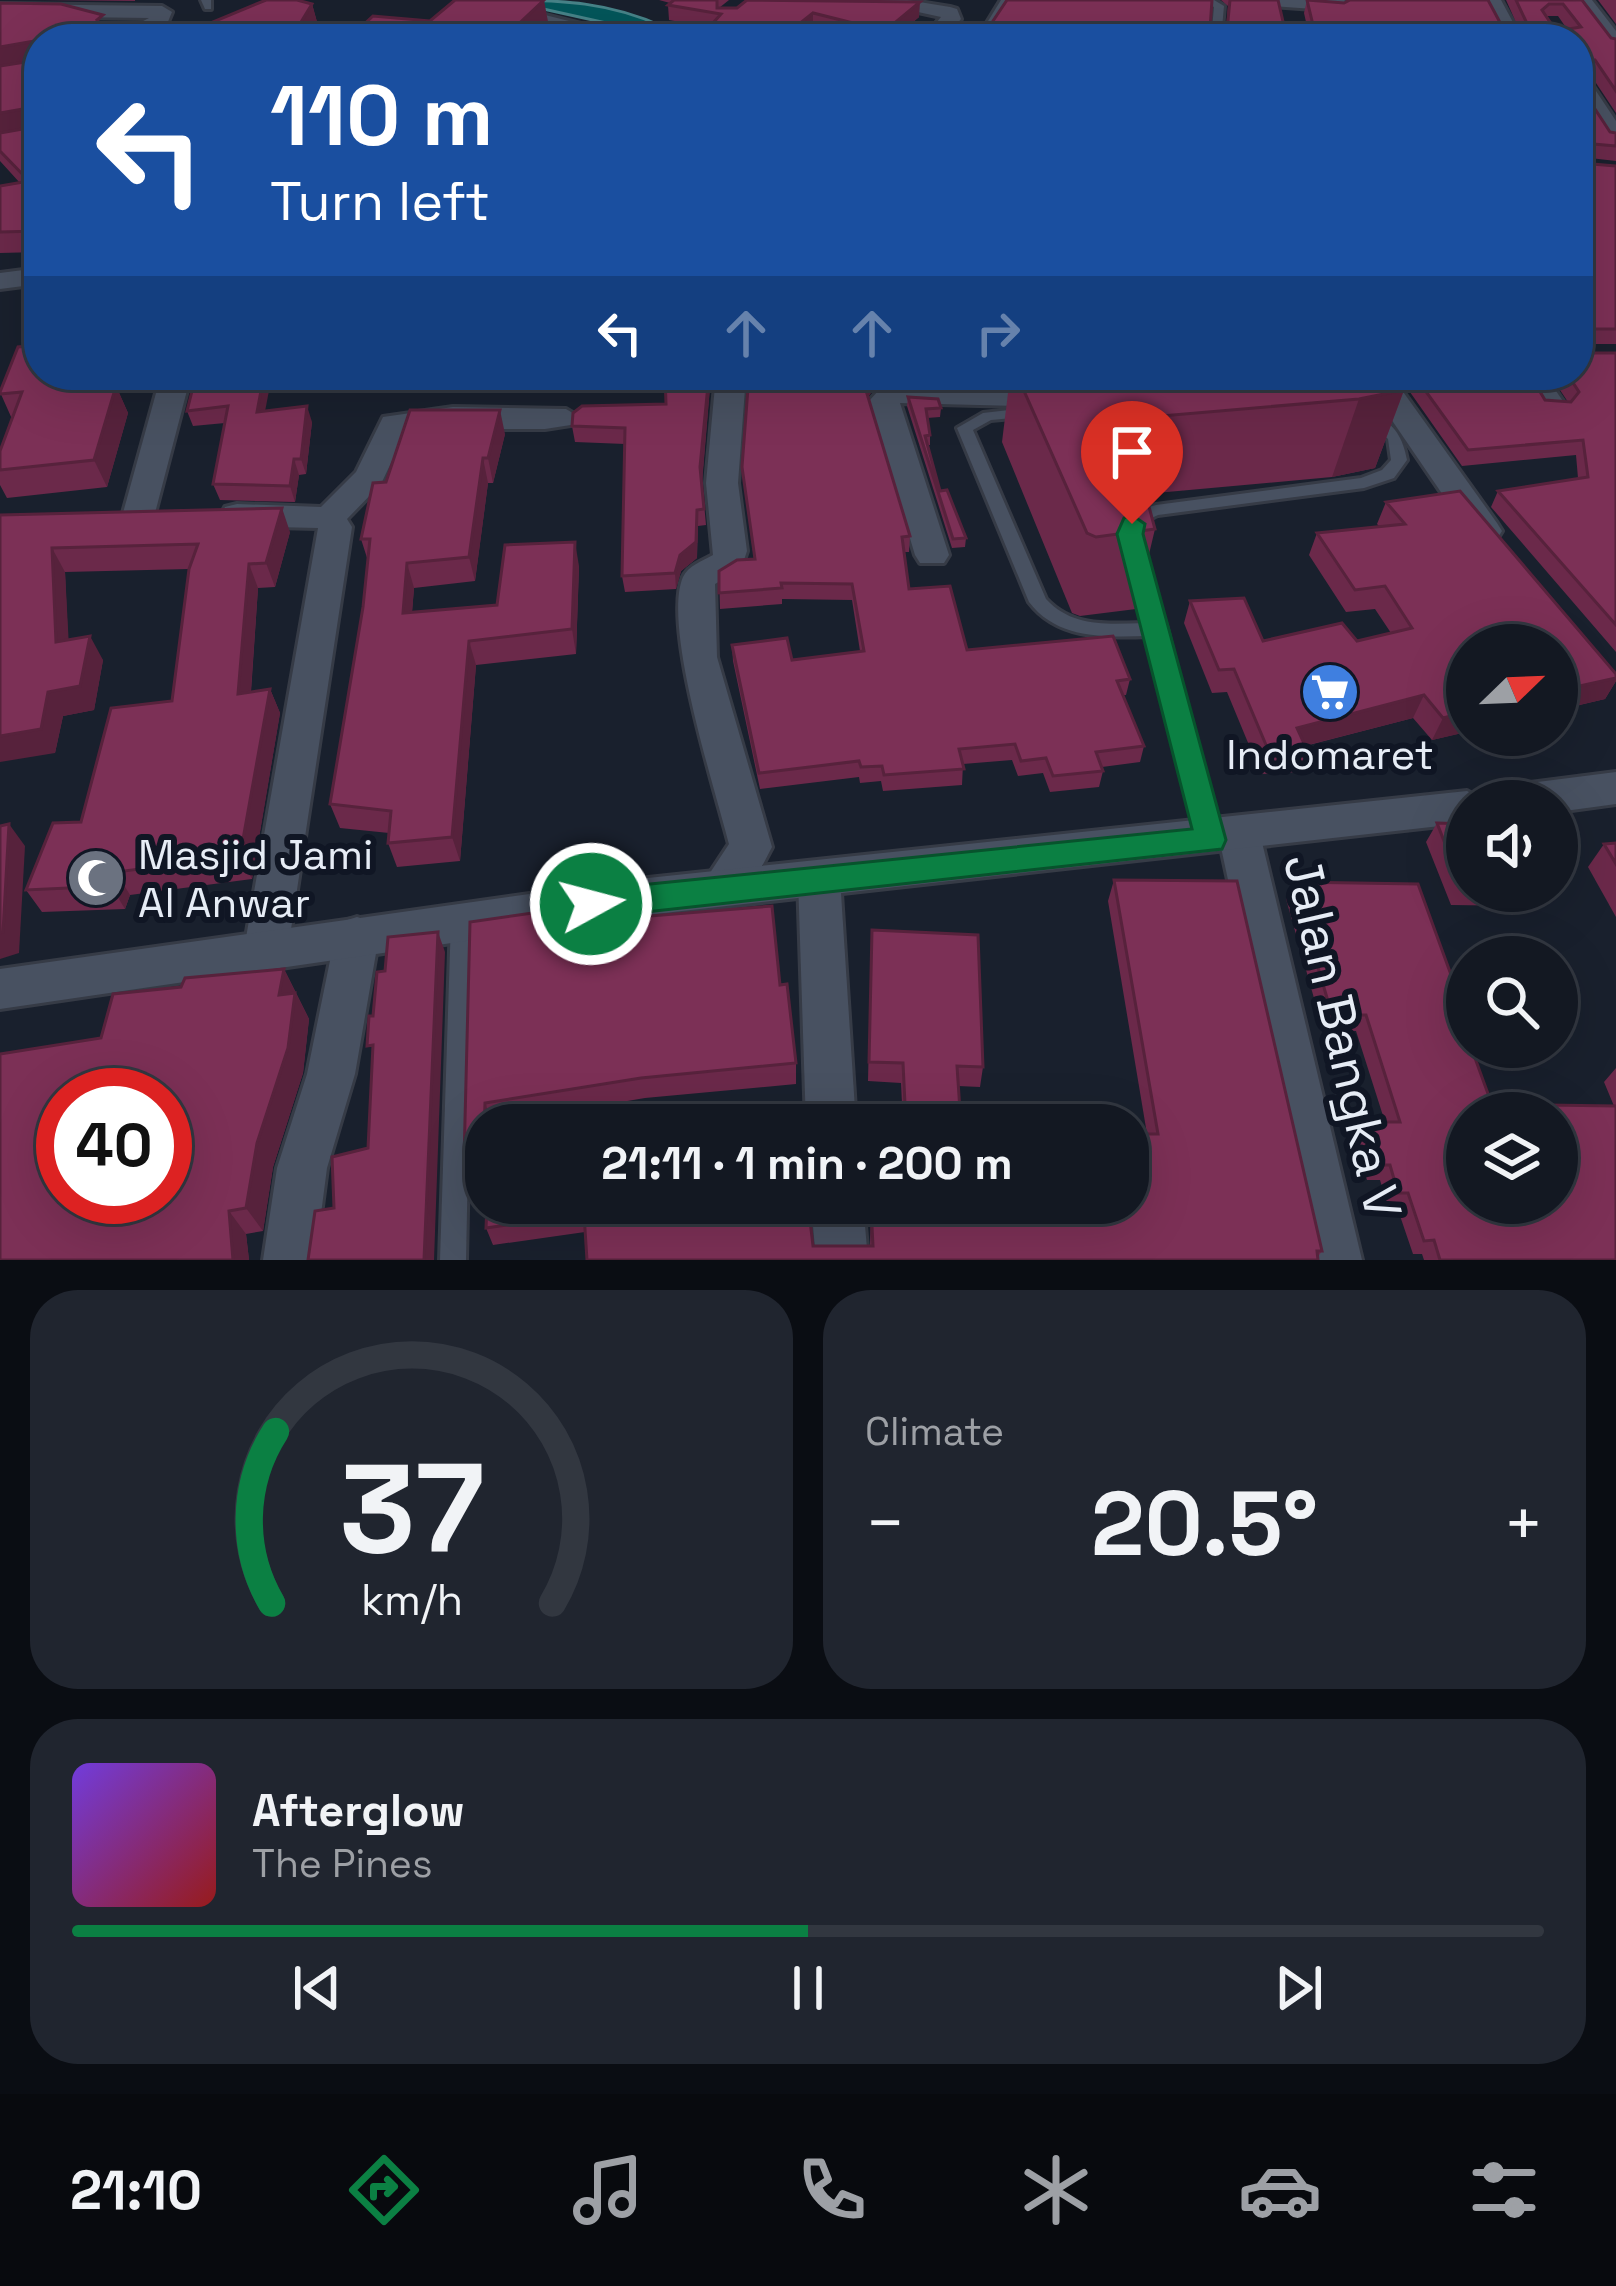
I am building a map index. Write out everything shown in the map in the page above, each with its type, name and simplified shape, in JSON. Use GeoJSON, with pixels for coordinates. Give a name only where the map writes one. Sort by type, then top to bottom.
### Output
{"type":"FeatureCollection","features":[{"type":"Feature","properties":{"kind":"street"},"geometry":{"type":"LineString","coordinates":[[873,0],[950,13],[946,24]]}},
{"type":"Feature","properties":{"kind":"street"},"geometry":{"type":"LineString","coordinates":[[1582,0],[1616,44]]}},
{"type":"Feature","properties":{"kind":"street"},"geometry":{"type":"LineString","coordinates":[[1280,1],[1342,8]]}},
{"type":"Feature","properties":{"kind":"street"},"geometry":{"type":"LineString","coordinates":[[0,10],[162,12],[160,20],[151,24]]}},
{"type":"Feature","properties":{"kind":"street"},"geometry":{"type":"LineString","coordinates":[[1593,104],[1616,138]]}},
{"type":"Feature","properties":{"kind":"street"},"geometry":{"type":"LineString","coordinates":[[171,390],[128,514],[329,518],[370,477],[394,423],[418,417],[506,423],[566,418]]}},
{"type":"Feature","properties":{"kind":"street"},"geometry":{"type":"LineString","coordinates":[[721,888],[751,848],[699,657],[698,584],[700,578],[729,561],[731,553],[731,529],[721,492],[729,390]]}},
{"type":"Feature","properties":{"kind":"street"},"geometry":{"type":"LineString","coordinates":[[890,390],[884,401],[932,555]]}},
{"type":"Feature","properties":{"kind":"street"},"geometry":{"type":"LineString","coordinates":[[948,390],[1066,404]]}},
{"type":"Feature","properties":{"kind":"street"},"geometry":{"type":"LineString","coordinates":[[1387,390],[1511,562]]}},
{"type":"Feature","properties":{"kind":"street"},"geometry":{"type":"LineString","coordinates":[[1541,390],[1552,406]]}},
{"type":"Feature","properties":{"kind":"street"},"geometry":{"type":"LineString","coordinates":[[266,949],[335,527],[329,518]]}},
{"type":"Feature","properties":{"kind":"street"},"geometry":{"type":"LineString","coordinates":[[1578,793],[1616,788]]}},
{"type":"Feature","properties":{"kind":"street"},"geometry":{"type":"LineString","coordinates":[[0,989],[462,920],[721,888],[1225,839],[1446,810]]}},
{"type":"Feature","properties":{"kind":"street","name":"Jalan Bangka V"},"geometry":{"type":"LineString","coordinates":[[1225,839],[1336,1260]]}},
{"type":"Feature","properties":{"kind":"street"},"geometry":{"type":"LineString","coordinates":[[819,878],[830,1104]]}},
{"type":"Feature","properties":{"kind":"street"},"geometry":{"type":"LineString","coordinates":[[289,1260],[302,1168],[331,1074],[357,936]]}},
{"type":"Feature","properties":{"kind":"street"},"geometry":{"type":"LineString","coordinates":[[839,1224],[842,1260]]}},
{"type":"Feature","properties":{"kind":"lane"},"geometry":{"type":"LineString","coordinates":[[1206,0],[1220,6],[1218,24]]}},
{"type":"Feature","properties":{"kind":"lane"},"geometry":{"type":"LineString","coordinates":[[511,10],[570,24]]}},
{"type":"Feature","properties":{"kind":"lane"},"geometry":{"type":"LineString","coordinates":[[1066,404],[988,416],[964,428],[1038,602],[1060,623],[1082,629],[1158,629]]}},
{"type":"Feature","properties":{"kind":"lane"},"geometry":{"type":"LineString","coordinates":[[1225,839],[1158,629],[1130,534],[1132,524],[1156,510],[1364,483],[1388,474],[1399,460],[1395,438],[1360,407]]}},
{"type":"Feature","properties":{"kind":"lane"},"geometry":{"type":"LineString","coordinates":[[453,1260],[462,920]]}},
{"type":"Feature","properties":{"kind":"shaded area"},"geometry":{"type":"Polygon","coordinates":[[[503,0],[605,7],[656,24],[611,24],[503,0]]]}},
{"type":"Feature","properties":{"kind":"building"},"geometry":{"type":"Polygon","coordinates":[[[266,0],[312,4],[300,24],[208,24],[266,0]]]}},
{"type":"Feature","properties":{"kind":"building"},"geometry":{"type":"Polygon","coordinates":[[[455,0],[544,0],[518,24],[364,24],[373,16],[430,21],[455,0]]]}},
{"type":"Feature","properties":{"kind":"building"},"geometry":{"type":"Polygon","coordinates":[[[674,0],[717,0],[717,8],[737,8],[747,0],[920,2],[893,24],[857,24],[813,13],[799,24],[718,24],[713,23],[721,14],[668,5],[674,0]]]}},
{"type":"Feature","properties":{"kind":"building"},"geometry":{"type":"Polygon","coordinates":[[[1007,0],[1212,0],[1210,24],[991,24],[1007,0]]]}},
{"type":"Feature","properties":{"kind":"building"},"geometry":{"type":"Polygon","coordinates":[[[1230,0],[1278,0],[1284,24],[1228,24],[1230,0]]]}},
{"type":"Feature","properties":{"kind":"building"},"geometry":{"type":"Polygon","coordinates":[[[1307,0],[1344,3],[1488,0],[1501,24],[1313,24],[1307,0]]]}},
{"type":"Feature","properties":{"kind":"building"},"geometry":{"type":"Polygon","coordinates":[[[1516,0],[1582,0],[1616,39],[1616,91],[1595,60],[1593,24],[1579,24],[1563,4],[1549,4],[1542,10],[1551,24],[1527,24],[1516,0]]]}},
{"type":"Feature","properties":{"kind":"building"},"geometry":{"type":"Polygon","coordinates":[[[0,3],[61,4],[103,15],[97,20],[100,24],[24,24],[24,43],[0,47],[0,3]]]}},
{"type":"Feature","properties":{"kind":"building"},"geometry":{"type":"Polygon","coordinates":[[[24,62],[24,109],[0,113],[0,66],[24,62]]]}},
{"type":"Feature","properties":{"kind":"building"},"geometry":{"type":"Polygon","coordinates":[[[1593,106],[1610,132],[1616,133],[1616,146],[1593,144],[1593,106]]]}},
{"type":"Feature","properties":{"kind":"building"},"geometry":{"type":"Polygon","coordinates":[[[24,129],[24,176],[0,151],[0,133],[24,129]]]}},
{"type":"Feature","properties":{"kind":"building"},"geometry":{"type":"Polygon","coordinates":[[[1593,164],[1616,166],[1616,329],[1593,329],[1593,164]]]}},
{"type":"Feature","properties":{"kind":"building"},"geometry":{"type":"Polygon","coordinates":[[[24,182],[24,231],[0,232],[0,186],[24,182]]]}},
{"type":"Feature","properties":{"kind":"building"},"geometry":{"type":"Polygon","coordinates":[[[24,346],[24,390],[115,390],[94,460],[0,470],[0,451],[22,392],[0,392],[18,347],[24,346]]]}},
{"type":"Feature","properties":{"kind":"building"},"geometry":{"type":"Polygon","coordinates":[[[1593,353],[1616,353],[1616,625],[1498,491],[1588,477],[1583,440],[1468,450],[1425,390],[1539,390],[1545,400],[1571,402],[1579,392],[1593,390],[1593,353]]]}},
{"type":"Feature","properties":{"kind":"building"},"geometry":{"type":"Polygon","coordinates":[[[192,390],[261,390],[257,412],[307,406],[301,459],[294,459],[290,486],[213,484],[228,406],[187,411],[192,390]]]}},
{"type":"Feature","properties":{"kind":"building"},"geometry":{"type":"Polygon","coordinates":[[[666,390],[708,390],[700,467],[704,509],[697,510],[696,542],[680,555],[675,573],[622,576],[625,428],[572,426],[573,413],[582,406],[666,404],[666,390]]]}},
{"type":"Feature","properties":{"kind":"building"},"geometry":{"type":"Polygon","coordinates":[[[748,390],[866,390],[910,536],[902,537],[909,589],[950,586],[967,650],[1113,636],[1130,679],[1117,681],[1144,746],[1096,752],[1103,771],[1053,776],[1046,758],[1021,761],[1015,744],[959,749],[964,769],[884,775],[882,766],[861,767],[859,761],[759,773],[732,645],[787,638],[792,660],[864,651],[852,584],[781,583],[782,588],[719,593],[719,571],[737,560],[755,559],[742,467],[748,390]]]}},
{"type":"Feature","properties":{"kind":"building"},"geometry":{"type":"Polygon","coordinates":[[[1024,390],[1404,390],[1359,399],[1114,420],[1141,477],[1155,529],[1096,537],[1087,533],[1024,390]]]}},
{"type":"Feature","properties":{"kind":"building"},"geometry":{"type":"Polygon","coordinates":[[[908,397],[938,399],[941,408],[926,409],[930,435],[925,436],[940,491],[947,490],[966,538],[953,539],[908,397]]]}},
{"type":"Feature","properties":{"kind":"building"},"geometry":{"type":"Polygon","coordinates":[[[410,410],[500,410],[488,458],[483,458],[469,557],[407,563],[403,613],[497,605],[505,545],[575,542],[572,629],[469,641],[452,837],[388,843],[391,811],[330,804],[363,607],[370,539],[361,539],[373,483],[386,482],[410,410]]]}},
{"type":"Feature","properties":{"kind":"building"},"geometry":{"type":"Polygon","coordinates":[[[1460,491],[1573,624],[1446,624],[1446,717],[1424,695],[1297,728],[1307,750],[1269,752],[1234,669],[1219,670],[1190,601],[1244,598],[1263,641],[1342,623],[1357,641],[1412,628],[1385,586],[1355,590],[1317,533],[1405,524],[1386,502],[1460,491]]]}},
{"type":"Feature","properties":{"kind":"building"},"geometry":{"type":"Polygon","coordinates":[[[282,508],[266,563],[249,564],[238,694],[270,689],[240,856],[116,872],[111,886],[26,890],[53,823],[81,822],[111,708],[172,701],[189,569],[198,544],[52,548],[56,642],[90,636],[80,686],[48,692],[41,729],[0,736],[0,515],[282,508]]]}},
{"type":"Feature","properties":{"kind":"building"},"geometry":{"type":"Polygon","coordinates":[[[1578,629],[1616,674],[1616,678],[1578,686],[1578,629]]]}},
{"type":"Feature","properties":{"kind":"building"},"geometry":{"type":"Polygon","coordinates":[[[1437,823],[1446,823],[1446,846],[1437,823]]]}},
{"type":"Feature","properties":{"kind":"building"},"geometry":{"type":"Polygon","coordinates":[[[9,824],[3,932],[0,933],[0,826],[9,824]]]}},
{"type":"Feature","properties":{"kind":"building"},"geometry":{"type":"Polygon","coordinates":[[[1616,843],[1616,864],[1604,844],[1616,843]]]}},
{"type":"Feature","properties":{"kind":"building"},"geometry":{"type":"Polygon","coordinates":[[[1114,880],[1237,881],[1322,1251],[1317,1251],[1318,1260],[587,1260],[585,1224],[810,1224],[813,1246],[873,1246],[872,1224],[1149,1224],[1149,1134],[1158,1134],[1114,880]]]}},
{"type":"Feature","properties":{"kind":"building"},"geometry":{"type":"Polygon","coordinates":[[[1293,882],[1418,884],[1446,961],[1446,1068],[1479,1068],[1487,1092],[1446,1092],[1446,1224],[1578,1224],[1578,1105],[1616,1106],[1616,1260],[1440,1260],[1434,1240],[1424,1241],[1408,1193],[1398,1193],[1390,1165],[1377,1165],[1365,1122],[1400,1122],[1366,1015],[1332,1015],[1293,882]]]}},
{"type":"Feature","properties":{"kind":"building"},"geometry":{"type":"Polygon","coordinates":[[[638,898],[639,917],[772,906],[780,985],[787,984],[796,1063],[641,1078],[465,1104],[470,922],[638,898]]]}},
{"type":"Feature","properties":{"kind":"building"},"geometry":{"type":"Polygon","coordinates":[[[872,930],[978,935],[983,1067],[957,1066],[960,1104],[905,1104],[903,1063],[869,1062],[872,930]]]}},
{"type":"Feature","properties":{"kind":"building"},"geometry":{"type":"Polygon","coordinates":[[[438,932],[424,1260],[308,1260],[315,1211],[334,1208],[332,1157],[368,1148],[373,1045],[367,1046],[369,1016],[373,1016],[377,972],[385,971],[388,937],[438,932]]]}},
{"type":"Feature","properties":{"kind":"building"},"geometry":{"type":"Polygon","coordinates":[[[284,969],[279,995],[295,993],[288,1048],[257,1143],[246,1208],[229,1211],[233,1260],[0,1260],[0,1054],[101,1038],[113,994],[181,987],[185,978],[284,969]]]}},
{"type":"Feature","properties":{"kind":"place","name":"Indomaret"},"geometry":{"type":"Point","coordinates":[1330,692]}},
{"type":"Feature","properties":{"kind":"place","name":"Masjid Jami Al Anwar"},"geometry":{"type":"Point","coordinates":[96,878]}},
{"type":"Feature","properties":{"kind":"route"},"geometry":{"type":"LineString","coordinates":[[591,904],[1210,840],[1130,534],[1132,524]]}}]}
